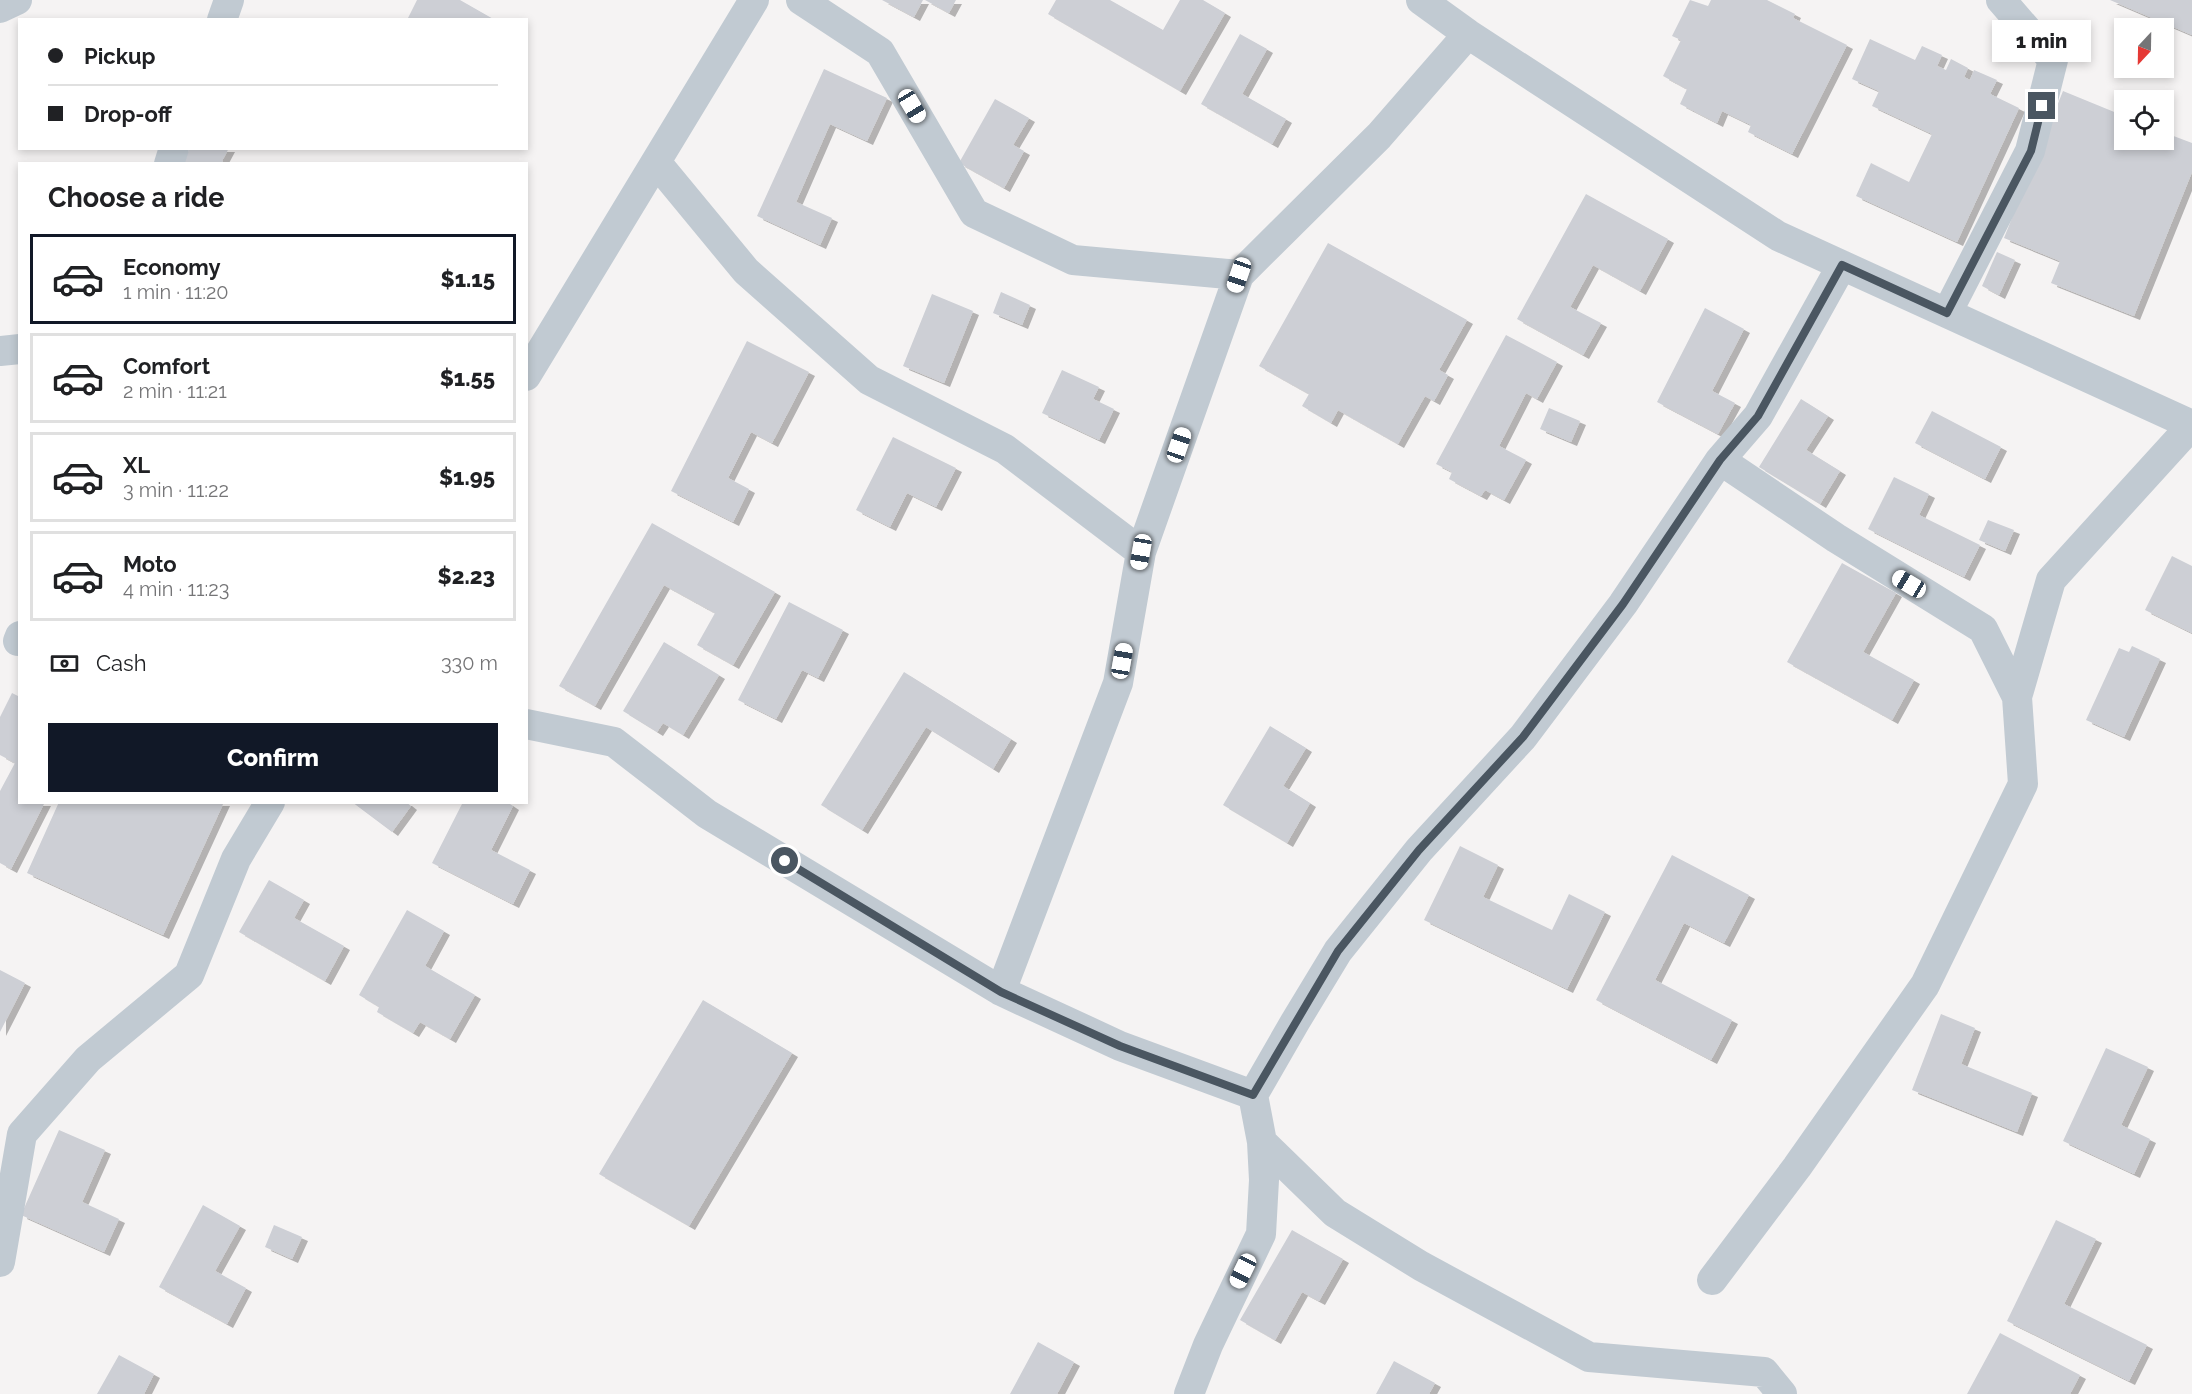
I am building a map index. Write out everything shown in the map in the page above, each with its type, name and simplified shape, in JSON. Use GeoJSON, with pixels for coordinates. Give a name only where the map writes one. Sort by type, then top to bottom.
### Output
{"type":"FeatureCollection","features":[{"type":"Feature","properties":{"kind":"street"},"geometry":{"type":"LineString","coordinates":[[0,8],[17,0]]}},
{"type":"Feature","properties":{"kind":"street"},"geometry":{"type":"LineString","coordinates":[[223,18],[229,0]]}},
{"type":"Feature","properties":{"kind":"street"},"geometry":{"type":"LineString","coordinates":[[528,373],[754,0]]}},
{"type":"Feature","properties":{"kind":"street"},"geometry":{"type":"LineString","coordinates":[[801,0],[880,52],[974,213],[1073,260],[1239,275]]}},
{"type":"Feature","properties":{"kind":"street"},"geometry":{"type":"LineString","coordinates":[[1421,0],[1465,32],[1778,236],[2192,425],[2051,580],[2018,697],[2023,784],[1925,985],[1797,1167],[1712,1280]]}},
{"type":"Feature","properties":{"kind":"street"},"geometry":{"type":"LineString","coordinates":[[1001,992],[1118,683],[1141,552],[1239,275],[1379,136],[1465,32],[1464,0]]}},
{"type":"Feature","properties":{"kind":"street"},"geometry":{"type":"LineString","coordinates":[[1947,313],[2031,151],[2053,60],[2001,0]]}},
{"type":"Feature","properties":{"kind":"street"},"geometry":{"type":"LineString","coordinates":[[656,162],[746,271],[869,380],[1005,449],[1141,552]]}},
{"type":"Feature","properties":{"kind":"street"},"geometry":{"type":"LineString","coordinates":[[1189,1394],[1208,1345],[1261,1234],[1264,1180],[1262,1142],[1253,1095],[1338,951],[1419,850],[1523,737],[1623,604],[1720,460],[1758,416],[1842,265]]}},
{"type":"Feature","properties":{"kind":"street"},"geometry":{"type":"LineString","coordinates":[[0,351],[18,349]]}},
{"type":"Feature","properties":{"kind":"street"},"geometry":{"type":"LineString","coordinates":[[1720,460],[1836,538],[1983,629],[2018,697]]}},
{"type":"Feature","properties":{"kind":"street"},"geometry":{"type":"LineString","coordinates":[[528,724],[614,742],[707,814],[1001,992],[1120,1046],[1253,1095]]}},
{"type":"Feature","properties":{"kind":"street"},"geometry":{"type":"LineString","coordinates":[[0,1262],[22,1134],[88,1059],[189,975],[236,859],[269,804]]}},
{"type":"Feature","properties":{"kind":"street"},"geometry":{"type":"LineString","coordinates":[[1262,1142],[1335,1213],[1420,1266],[1589,1357],[1764,1372],[1782,1394]]}},
{"type":"Feature","properties":{"kind":"building"},"geometry":{"type":"Polygon","coordinates":[[[417,0],[460,0],[492,18],[408,18],[417,0]]]}},
{"type":"Feature","properties":{"kind":"building"},"geometry":{"type":"Polygon","coordinates":[[[882,0],[923,0],[914,17],[882,0]]]}},
{"type":"Feature","properties":{"kind":"building"},"geometry":{"type":"Polygon","coordinates":[[[925,0],[956,0],[949,13],[925,0]]]}},
{"type":"Feature","properties":{"kind":"building"},"geometry":{"type":"Polygon","coordinates":[[[1056,0],[1110,0],[1163,30],[1180,0],[1203,0],[1225,13],[1180,91],[1048,14],[1056,0]]]}},
{"type":"Feature","properties":{"kind":"building"},"geometry":{"type":"Polygon","coordinates":[[[1690,0],[1708,6],[1711,0],[1767,0],[1795,14],[1793,18],[1847,45],[1792,154],[1748,132],[1751,125],[1722,111],[1717,123],[1680,104],[1687,89],[1663,76],[1681,40],[1672,36],[1690,0]]]}},
{"type":"Feature","properties":{"kind":"building"},"geometry":{"type":"Polygon","coordinates":[[[2110,0],[2192,0],[2192,35],[2174,27],[2174,18],[2152,18],[2110,0]]]}},
{"type":"Feature","properties":{"kind":"building"},"geometry":{"type":"Polygon","coordinates":[[[1240,34],[1267,49],[1242,94],[1286,119],[1272,144],[1201,104],[1240,34]]]}},
{"type":"Feature","properties":{"kind":"building"},"geometry":{"type":"Polygon","coordinates":[[[1870,39],[1915,60],[1922,46],[1942,55],[1937,66],[1946,70],[1951,59],[1968,68],[1964,77],[1970,80],[1974,70],[1997,80],[1990,94],[2019,108],[1957,242],[1856,196],[1871,163],[1909,182],[1932,134],[1872,106],[1879,91],[1852,79],[1870,39]]]}},
{"type":"Feature","properties":{"kind":"building"},"geometry":{"type":"Polygon","coordinates":[[[824,69],[887,98],[867,141],[830,124],[796,202],[832,218],[820,245],[757,216],[824,69]]]}},
{"type":"Feature","properties":{"kind":"building"},"geometry":{"type":"Polygon","coordinates":[[[2063,91],[2114,112],[2114,150],[2174,150],[2174,136],[2192,143],[2192,172],[2134,316],[2051,283],[2060,261],[2004,238],[2063,91]]]}},
{"type":"Feature","properties":{"kind":"building"},"geometry":{"type":"Polygon","coordinates":[[[995,99],[1029,118],[1013,145],[1024,151],[1004,188],[959,163],[995,99]]]}},
{"type":"Feature","properties":{"kind":"building"},"geometry":{"type":"Polygon","coordinates":[[[189,150],[228,150],[223,162],[183,162],[189,150]]]}},
{"type":"Feature","properties":{"kind":"building"},"geometry":{"type":"Polygon","coordinates":[[[1586,194],[1668,239],[1640,291],[1593,265],[1570,307],[1601,323],[1583,355],[1517,319],[1586,194]]]}},
{"type":"Feature","properties":{"kind":"building"},"geometry":{"type":"Polygon","coordinates":[[[1328,243],[1467,320],[1439,370],[1448,375],[1434,401],[1425,396],[1398,444],[1338,410],[1331,423],[1302,406],[1309,394],[1259,366],[1328,243]]]}},
{"type":"Feature","properties":{"kind":"building"},"geometry":{"type":"Polygon","coordinates":[[[1997,252],[2015,260],[1999,295],[1982,286],[1997,252]]]}},
{"type":"Feature","properties":{"kind":"building"},"geometry":{"type":"Polygon","coordinates":[[[1001,292],[1030,305],[1022,325],[993,313],[1001,292]]]}},
{"type":"Feature","properties":{"kind":"building"},"geometry":{"type":"Polygon","coordinates":[[[932,294],[973,311],[944,383],[903,366],[932,294]]]}},
{"type":"Feature","properties":{"kind":"building"},"geometry":{"type":"Polygon","coordinates":[[[1705,308],[1744,329],[1712,391],[1735,403],[1718,434],[1657,402],[1705,308]]]}},
{"type":"Feature","properties":{"kind":"building"},"geometry":{"type":"Polygon","coordinates":[[[1506,335],[1557,362],[1537,399],[1526,393],[1499,446],[1526,460],[1504,500],[1485,490],[1481,496],[1449,479],[1452,472],[1436,464],[1506,335]]]}},
{"type":"Feature","properties":{"kind":"building"},"geometry":{"type":"Polygon","coordinates":[[[747,341],[809,372],[772,443],[751,432],[728,478],[749,489],[733,522],[671,491],[747,341]]]}},
{"type":"Feature","properties":{"kind":"building"},"geometry":{"type":"Polygon","coordinates":[[[1062,370],[1099,387],[1093,399],[1114,409],[1099,440],[1042,413],[1062,370]]]}},
{"type":"Feature","properties":{"kind":"building"},"geometry":{"type":"Polygon","coordinates":[[[1801,399],[1828,416],[1806,450],[1840,471],[1820,504],[1759,467],[1801,399]]]}},
{"type":"Feature","properties":{"kind":"building"},"geometry":{"type":"Polygon","coordinates":[[[1549,408],[1580,421],[1571,442],[1540,429],[1549,408]]]}},
{"type":"Feature","properties":{"kind":"building"},"geometry":{"type":"Polygon","coordinates":[[[1932,411],[2001,447],[1985,479],[1915,443],[1932,411]]]}},
{"type":"Feature","properties":{"kind":"building"},"geometry":{"type":"Polygon","coordinates":[[[893,437],[956,468],[936,507],[907,493],[890,527],[856,510],[893,437]]]}},
{"type":"Feature","properties":{"kind":"building"},"geometry":{"type":"Polygon","coordinates":[[[1894,477],[1929,494],[1919,515],[1980,545],[1964,577],[1868,529],[1894,477]]]}},
{"type":"Feature","properties":{"kind":"building"},"geometry":{"type":"Polygon","coordinates":[[[1988,520],[2014,530],[2005,551],[1979,540],[1988,520]]]}},
{"type":"Feature","properties":{"kind":"building"},"geometry":{"type":"Polygon","coordinates":[[[652,523],[775,592],[733,665],[697,645],[715,613],[664,585],[595,706],[559,686],[652,523]]]}},
{"type":"Feature","properties":{"kind":"building"},"geometry":{"type":"Polygon","coordinates":[[[2172,556],[2192,566],[2192,633],[2145,610],[2172,556]]]}},
{"type":"Feature","properties":{"kind":"building"},"geometry":{"type":"Polygon","coordinates":[[[1842,563],[1896,593],[1863,652],[1914,680],[1892,720],[1787,662],[1842,563]]]}},
{"type":"Feature","properties":{"kind":"building"},"geometry":{"type":"Polygon","coordinates":[[[789,602],[843,630],[818,678],[802,670],[776,719],[738,700],[789,602]]]}},
{"type":"Feature","properties":{"kind":"building"},"geometry":{"type":"Polygon","coordinates":[[[664,642],[719,675],[683,735],[663,723],[657,732],[623,711],[664,642]]]}},
{"type":"Feature","properties":{"kind":"building"},"geometry":{"type":"Polygon","coordinates":[[[2132,646],[2160,659],[2124,737],[2086,720],[2119,648],[2129,652],[2132,646]]]}},
{"type":"Feature","properties":{"kind":"building"},"geometry":{"type":"Polygon","coordinates":[[[904,672],[1011,739],[993,769],[926,727],[862,830],[821,805],[904,672]]]}},
{"type":"Feature","properties":{"kind":"building"},"geometry":{"type":"Polygon","coordinates":[[[12,693],[18,696],[18,804],[44,804],[11,869],[0,863],[0,791],[15,763],[0,755],[0,717],[12,693]]]}},
{"type":"Feature","properties":{"kind":"building"},"geometry":{"type":"Polygon","coordinates":[[[1270,726],[1306,748],[1283,786],[1310,803],[1287,843],[1223,805],[1270,726]]]}},
{"type":"Feature","properties":{"kind":"building"},"geometry":{"type":"Polygon","coordinates":[[[58,804],[223,804],[163,935],[27,873],[58,804]]]}},
{"type":"Feature","properties":{"kind":"building"},"geometry":{"type":"Polygon","coordinates":[[[355,804],[408,804],[411,806],[392,832],[355,804]]]}},
{"type":"Feature","properties":{"kind":"building"},"geometry":{"type":"Polygon","coordinates":[[[462,804],[510,804],[513,806],[491,850],[530,870],[513,904],[432,863],[462,804]]]}},
{"type":"Feature","properties":{"kind":"building"},"geometry":{"type":"Polygon","coordinates":[[[1460,846],[1498,865],[1483,897],[1552,930],[1569,894],[1605,912],[1567,989],[1424,920],[1460,846]]]}},
{"type":"Feature","properties":{"kind":"building"},"geometry":{"type":"Polygon","coordinates":[[[1672,855],[1749,895],[1724,943],[1684,923],[1655,980],[1732,1020],[1711,1060],[1596,1000],[1672,855]]]}},
{"type":"Feature","properties":{"kind":"building"},"geometry":{"type":"Polygon","coordinates":[[[269,880],[304,900],[294,918],[344,946],[325,981],[239,932],[269,880]]]}},
{"type":"Feature","properties":{"kind":"building"},"geometry":{"type":"Polygon","coordinates":[[[407,910],[444,931],[425,966],[475,995],[450,1039],[420,1022],[413,1033],[377,1012],[379,1007],[359,995],[407,910]]]}},
{"type":"Feature","properties":{"kind":"building"},"geometry":{"type":"Polygon","coordinates":[[[0,970],[25,983],[0,1032],[0,970]]]}},
{"type":"Feature","properties":{"kind":"building"},"geometry":{"type":"Polygon","coordinates":[[[703,1000],[792,1053],[689,1226],[599,1174],[703,1000]]]}},
{"type":"Feature","properties":{"kind":"building"},"geometry":{"type":"Polygon","coordinates":[[[1941,1014],[1975,1028],[1961,1064],[2032,1093],[2017,1132],[1912,1090],[1941,1014]]]}},
{"type":"Feature","properties":{"kind":"building"},"geometry":{"type":"Polygon","coordinates":[[[2106,1048],[2148,1067],[2121,1125],[2150,1139],[2134,1174],[2063,1141],[2106,1048]]]}},
{"type":"Feature","properties":{"kind":"building"},"geometry":{"type":"Polygon","coordinates":[[[59,1130],[105,1150],[82,1202],[119,1219],[104,1252],[21,1215],[59,1130]]]}},
{"type":"Feature","properties":{"kind":"building"},"geometry":{"type":"Polygon","coordinates":[[[203,1205],[240,1226],[215,1271],[246,1288],[227,1324],[159,1287],[203,1205]]]}},
{"type":"Feature","properties":{"kind":"building"},"geometry":{"type":"Polygon","coordinates":[[[2056,1220],[2096,1239],[2064,1304],[2147,1345],[2129,1381],[2007,1321],[2056,1220]]]}},
{"type":"Feature","properties":{"kind":"building"},"geometry":{"type":"Polygon","coordinates":[[[274,1225],[302,1237],[292,1259],[265,1247],[274,1225]]]}},
{"type":"Feature","properties":{"kind":"building"},"geometry":{"type":"Polygon","coordinates":[[[1292,1230],[1343,1259],[1319,1301],[1302,1292],[1275,1340],[1240,1320],[1292,1230]]]}},
{"type":"Feature","properties":{"kind":"building"},"geometry":{"type":"Polygon","coordinates":[[[2000,1333],[2080,1375],[2070,1394],[1967,1394],[2000,1333]]]}},
{"type":"Feature","properties":{"kind":"building"},"geometry":{"type":"Polygon","coordinates":[[[1038,1342],[1074,1362],[1057,1394],[1010,1394],[1038,1342]]]}},
{"type":"Feature","properties":{"kind":"building"},"geometry":{"type":"Polygon","coordinates":[[[119,1355],[154,1374],[144,1394],[97,1394],[119,1355]]]}},
{"type":"Feature","properties":{"kind":"building"},"geometry":{"type":"Polygon","coordinates":[[[1394,1361],[1435,1383],[1429,1394],[1376,1394],[1394,1361]]]}},
{"type":"Feature","properties":{"kind":"route"},"geometry":{"type":"LineString","coordinates":[[785,861],[1001,992],[1120,1046],[1253,1095],[1338,951],[1419,850],[1523,737],[1623,604],[1720,460],[1758,416],[1842,265],[1947,313],[2031,151],[2042,106]]}}]}
